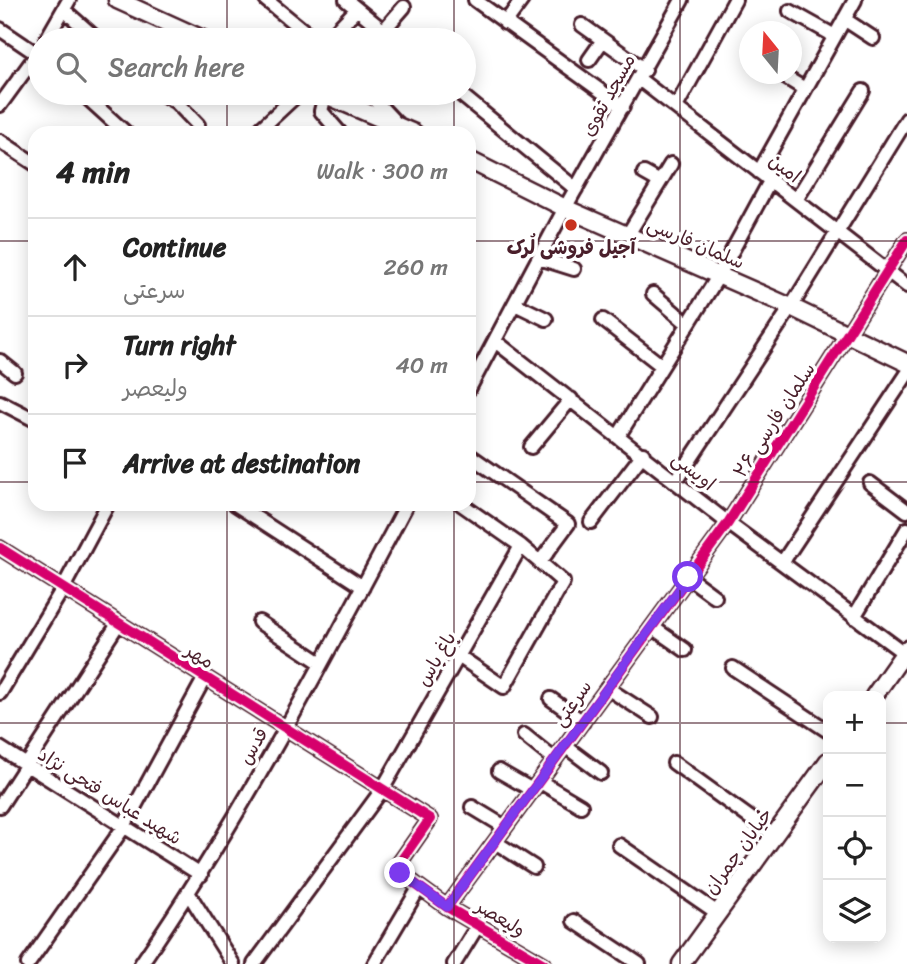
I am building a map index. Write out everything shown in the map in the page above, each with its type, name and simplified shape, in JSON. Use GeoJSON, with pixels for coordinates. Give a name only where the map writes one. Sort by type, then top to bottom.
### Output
{"type":"FeatureCollection","features":[{"type":"Feature","properties":{"kind":"main road"},"geometry":{"type":"LineString","coordinates":[[121,1],[179,28]]}},
{"type":"Feature","properties":{"kind":"main road"},"geometry":{"type":"LineString","coordinates":[[350,105],[401,126]]}},
{"type":"Feature","properties":{"kind":"main road","name":"سلمان فارسی"},"geometry":{"type":"LineString","coordinates":[[476,164],[565,208],[791,307],[907,363]]}},
{"type":"Feature","properties":{"kind":"main road"},"geometry":{"type":"LineString","coordinates":[[878,691],[906,657]]}},
{"type":"Feature","properties":{"kind":"main road"},"geometry":{"type":"LineString","coordinates":[[886,695],[906,657]]}},
{"type":"Feature","properties":{"kind":"main road","name":"خیابان چمران"},"geometry":{"type":"LineString","coordinates":[[681,964],[823,768]]}},
{"type":"Feature","properties":{"kind":"main road","name":"خیابان چمران"},"geometry":{"type":"LineString","coordinates":[[694,964],[823,784]]}},
{"type":"Feature","properties":{"kind":"street"},"geometry":{"type":"LineString","coordinates":[[266,0],[300,28]]}},
{"type":"Feature","properties":{"kind":"street"},"geometry":{"type":"LineString","coordinates":[[346,0],[379,28]]}},
{"type":"Feature","properties":{"kind":"street"},"geometry":{"type":"LineString","coordinates":[[475,0],[623,107]]}},
{"type":"Feature","properties":{"kind":"street"},"geometry":{"type":"LineString","coordinates":[[505,23],[522,0]]}},
{"type":"Feature","properties":{"kind":"street","name":"مسجد تقوی"},"geometry":{"type":"LineString","coordinates":[[565,208],[682,0]]}},
{"type":"Feature","properties":{"kind":"street"},"geometry":{"type":"LineString","coordinates":[[676,107],[734,0]]}},
{"type":"Feature","properties":{"kind":"street"},"geometry":{"type":"LineString","coordinates":[[759,172],[803,88],[855,0]]}},
{"type":"Feature","properties":{"kind":"street"},"geometry":{"type":"LineString","coordinates":[[53,28],[66,5],[87,28]]}},
{"type":"Feature","properties":{"kind":"street"},"geometry":{"type":"LineString","coordinates":[[386,28],[404,6]]}},
{"type":"Feature","properties":{"kind":"street"},"geometry":{"type":"LineString","coordinates":[[339,28],[357,9]]}},
{"type":"Feature","properties":{"kind":"street"},"geometry":{"type":"LineString","coordinates":[[790,10],[833,36]]}},
{"type":"Feature","properties":{"kind":"street"},"geometry":{"type":"LineString","coordinates":[[844,19],[873,37]]}},
{"type":"Feature","properties":{"kind":"street","name":"امین"},"geometry":{"type":"LineString","coordinates":[[582,25],[642,74],[676,107],[907,286]]}},
{"type":"Feature","properties":{"kind":"street"},"geometry":{"type":"LineString","coordinates":[[0,29],[28,47]]}},
{"type":"Feature","properties":{"kind":"street"},"geometry":{"type":"LineString","coordinates":[[589,60],[603,40]]}},
{"type":"Feature","properties":{"kind":"street"},"geometry":{"type":"LineString","coordinates":[[0,105],[28,68]]}},
{"type":"Feature","properties":{"kind":"street"},"geometry":{"type":"LineString","coordinates":[[796,84],[803,88]]}},
{"type":"Feature","properties":{"kind":"street"},"geometry":{"type":"LineString","coordinates":[[796,200],[863,91]]}},
{"type":"Feature","properties":{"kind":"street"},"geometry":{"type":"LineString","coordinates":[[95,105],[117,126]]}},
{"type":"Feature","properties":{"kind":"street"},"geometry":{"type":"LineString","coordinates":[[179,105],[198,125]]}},
{"type":"Feature","properties":{"kind":"street"},"geometry":{"type":"LineString","coordinates":[[264,126],[286,105]]}},
{"type":"Feature","properties":{"kind":"street"},"geometry":{"type":"LineString","coordinates":[[322,105],[321,111],[334,126]]}},
{"type":"Feature","properties":{"kind":"street"},"geometry":{"type":"LineString","coordinates":[[379,105],[397,124]]}},
{"type":"Feature","properties":{"kind":"street"},"geometry":{"type":"LineString","coordinates":[[473,105],[576,190]]}},
{"type":"Feature","properties":{"kind":"street"},"geometry":{"type":"LineString","coordinates":[[676,481],[791,307],[907,119]]}},
{"type":"Feature","properties":{"kind":"street"},"geometry":{"type":"LineString","coordinates":[[0,141],[28,159]]}},
{"type":"Feature","properties":{"kind":"street"},"geometry":{"type":"LineString","coordinates":[[627,236],[671,164]]}},
{"type":"Feature","properties":{"kind":"street"},"geometry":{"type":"LineString","coordinates":[[644,173],[660,182]]}},
{"type":"Feature","properties":{"kind":"street"},"geometry":{"type":"LineString","coordinates":[[619,435],[719,275],[770,181]]}},
{"type":"Feature","properties":{"kind":"street"},"geometry":{"type":"LineString","coordinates":[[476,371],[495,341],[565,208]]}},
{"type":"Feature","properties":{"kind":"street","name":"سلمان فارسی ۲۶"},"geometry":{"type":"LineString","coordinates":[[728,523],[849,336],[907,240]]}},
{"type":"Feature","properties":{"kind":"street"},"geometry":{"type":"LineString","coordinates":[[539,258],[574,270]]}},
{"type":"Feature","properties":{"kind":"street"},"geometry":{"type":"LineString","coordinates":[[653,295],[688,324]]}},
{"type":"Feature","properties":{"kind":"street"},"geometry":{"type":"LineString","coordinates":[[515,304],[546,320]]}},
{"type":"Feature","properties":{"kind":"street"},"geometry":{"type":"LineString","coordinates":[[603,320],[662,366]]}},
{"type":"Feature","properties":{"kind":"street","name":"اویسی"},"geometry":{"type":"LineString","coordinates":[[495,341],[619,435],[728,523],[906,657]]}},
{"type":"Feature","properties":{"kind":"street"},"geometry":{"type":"LineString","coordinates":[[0,361],[15,373]]}},
{"type":"Feature","properties":{"kind":"street"},"geometry":{"type":"LineString","coordinates":[[782,562],[907,374]]}},
{"type":"Feature","properties":{"kind":"street"},"geometry":{"type":"LineString","coordinates":[[531,447],[571,399]]}},
{"type":"Feature","properties":{"kind":"street"},"geometry":{"type":"LineString","coordinates":[[0,403],[28,417]]}},
{"type":"Feature","properties":{"kind":"street"},"geometry":{"type":"LineString","coordinates":[[591,522],[643,454]]}},
{"type":"Feature","properties":{"kind":"street"},"geometry":{"type":"LineString","coordinates":[[476,460],[568,524],[543,564]]}},
{"type":"Feature","properties":{"kind":"street"},"geometry":{"type":"LineString","coordinates":[[870,483],[907,511]]}},
{"type":"Feature","properties":{"kind":"street"},"geometry":{"type":"LineString","coordinates":[[0,693],[62,590],[104,511]]}},
{"type":"Feature","properties":{"kind":"street"},"geometry":{"type":"LineString","coordinates":[[246,511],[363,587]]}},
{"type":"Feature","properties":{"kind":"street","name":"قدس"},"geometry":{"type":"LineString","coordinates":[[141,964],[201,875],[286,727],[403,511]]}},
{"type":"Feature","properties":{"kind":"street"},"geometry":{"type":"LineString","coordinates":[[460,657],[504,687],[563,582],[521,546],[471,511]]}},
{"type":"Feature","properties":{"kind":"street","name":"سرعتی"},"geometry":{"type":"LineString","coordinates":[[447,907],[728,523]]}},
{"type":"Feature","properties":{"kind":"street"},"geometry":{"type":"LineString","coordinates":[[854,617],[907,530]]}},
{"type":"Feature","properties":{"kind":"street","name":"باغ یاس"},"geometry":{"type":"LineString","coordinates":[[254,964],[383,790],[521,546]]}},
{"type":"Feature","properties":{"kind":"street","name":"مهر"},"geometry":{"type":"LineString","coordinates":[[0,548],[204,680],[286,727],[383,790]]}},
{"type":"Feature","properties":{"kind":"street"},"geometry":{"type":"LineString","coordinates":[[688,577],[715,597]]}},
{"type":"Feature","properties":{"kind":"street"},"geometry":{"type":"LineString","coordinates":[[259,622],[321,663]]}},
{"type":"Feature","properties":{"kind":"street"},"geometry":{"type":"LineString","coordinates":[[0,806],[118,624]]}},
{"type":"Feature","properties":{"kind":"street"},"geometry":{"type":"LineString","coordinates":[[652,627],[685,650]]}},
{"type":"Feature","properties":{"kind":"street"},"geometry":{"type":"LineString","coordinates":[[733,668],[823,727]]}},
{"type":"Feature","properties":{"kind":"street"},"geometry":{"type":"LineString","coordinates":[[28,964],[123,828],[204,680]]}},
{"type":"Feature","properties":{"kind":"street"},"geometry":{"type":"LineString","coordinates":[[607,688],[652,717]]}},
{"type":"Feature","properties":{"kind":"street"},"geometry":{"type":"LineString","coordinates":[[551,699],[583,722]]}},
{"type":"Feature","properties":{"kind":"street"},"geometry":{"type":"LineString","coordinates":[[524,735],[555,760]]}},
{"type":"Feature","properties":{"kind":"street"},"geometry":{"type":"LineString","coordinates":[[565,746],[601,772]]}},
{"type":"Feature","properties":{"kind":"street","name":"شهید عباس فتحی نژاد"},"geometry":{"type":"LineString","coordinates":[[0,748],[201,875]]}},
{"type":"Feature","properties":{"kind":"street"},"geometry":{"type":"LineString","coordinates":[[674,763],[775,836]]}},
{"type":"Feature","properties":{"kind":"street"},"geometry":{"type":"LineString","coordinates":[[499,771],[581,806]]}},
{"type":"Feature","properties":{"kind":"street","name":"ولیعصر"},"geometry":{"type":"LineString","coordinates":[[383,790],[430,819],[398,865],[400,873],[447,907],[544,964]]}},
{"type":"Feature","properties":{"kind":"street"},"geometry":{"type":"LineString","coordinates":[[472,807],[505,827]]}},
{"type":"Feature","properties":{"kind":"street"},"geometry":{"type":"LineString","coordinates":[[495,842],[534,867]]}},
{"type":"Feature","properties":{"kind":"street"},"geometry":{"type":"LineString","coordinates":[[619,845],[719,914]]}},
{"type":"Feature","properties":{"kind":"street"},"geometry":{"type":"LineString","coordinates":[[374,964],[419,888]]}},
{"type":"Feature","properties":{"kind":"street"},"geometry":{"type":"LineString","coordinates":[[189,894],[233,964]]}},
{"type":"Feature","properties":{"kind":"street"},"geometry":{"type":"LineString","coordinates":[[574,921],[639,964]]}},
{"type":"Feature","properties":{"kind":"street"},"geometry":{"type":"LineString","coordinates":[[454,964],[478,925]]}},
{"type":"Feature","properties":{"kind":"cycle path"},"geometry":{"type":"LineString","coordinates":[[447,907],[728,523],[907,240]]}},
{"type":"Feature","properties":{"kind":"cycle path"},"geometry":{"type":"LineString","coordinates":[[0,548],[430,819],[398,865],[400,873],[447,907],[544,964]]}},
{"type":"Feature","properties":{"kind":"place","name":"آجیل فروشی لُرک"},"geometry":{"type":"Point","coordinates":[571,225]}},
{"type":"Feature","properties":{"kind":"route"},"geometry":{"type":"LineString","coordinates":[[400,873],[447,907],[688,577]]}}]}
